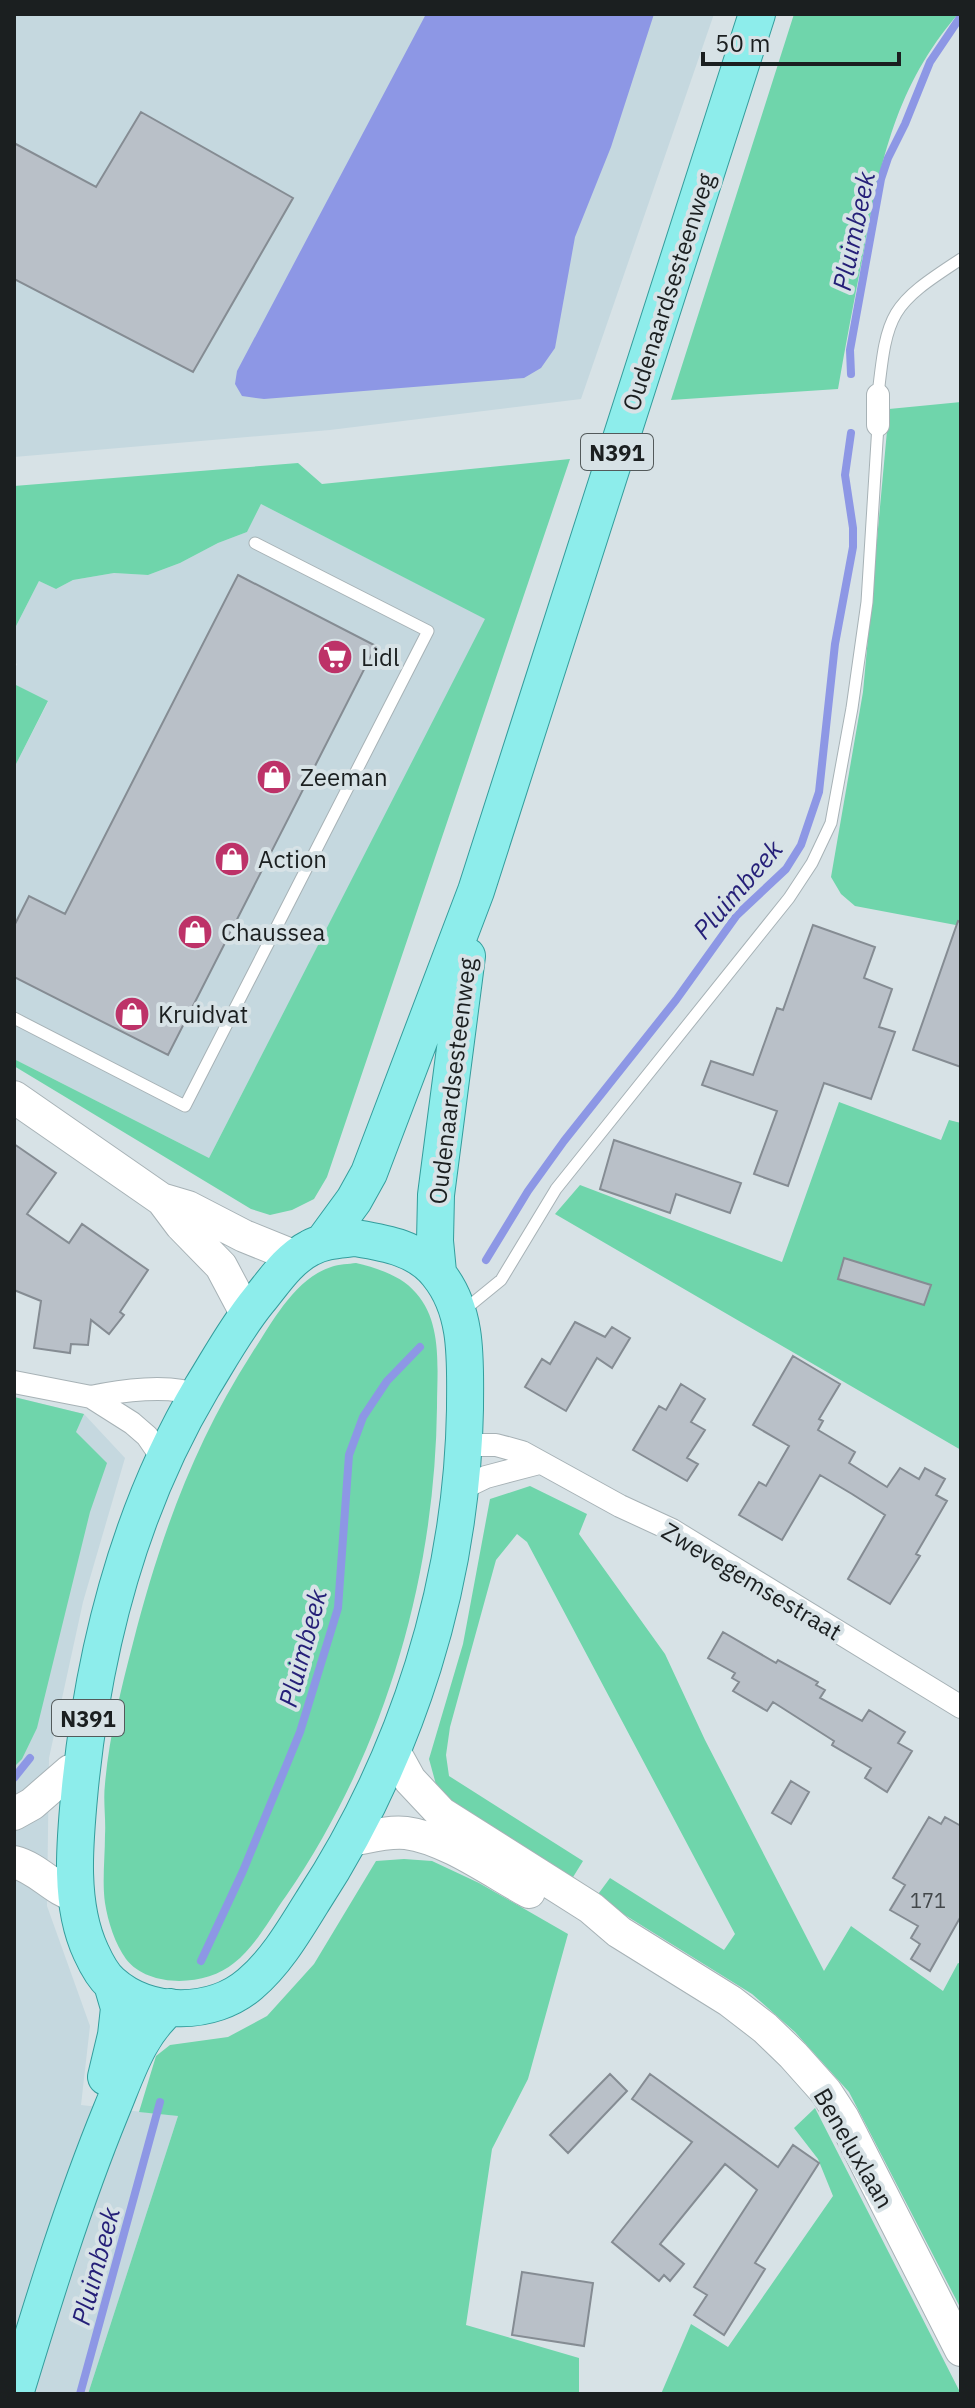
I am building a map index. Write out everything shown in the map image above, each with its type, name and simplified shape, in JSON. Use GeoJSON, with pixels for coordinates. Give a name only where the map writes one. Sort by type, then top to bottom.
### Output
{"type":"FeatureCollection","features":[{"type":"Feature","properties":{"kind":"main road","name":"Oudenaardsesteenweg"},"geometry":{"type":"LineString","coordinates":[[310,1249],[354,1200],[369,1173],[476,891],[757,14]]}},
{"type":"Feature","properties":{"kind":"main road","name":"Oudenaardsesteenweg"},"geometry":{"type":"LineString","coordinates":[[438,1272],[436,1195],[476,891]]}},
{"type":"Feature","properties":{"kind":"main road"},"geometry":{"type":"LineString","coordinates":[[310,1249],[355,1238],[391,1244],[413,1253],[438,1272]]}},
{"type":"Feature","properties":{"kind":"main road","name":"N391"},"geometry":{"type":"LineString","coordinates":[[310,1249],[247,1315],[197,1396],[151,1490],[110,1610],[86,1729],[77,1819],[76,1896],[80,1924],[98,1967],[112,1984],[146,2002],[170,2007],[202,2007],[236,1994],[270,1963],[291,1936],[351,1840],[394,1751],[445,1581],[464,1445],[465,1342],[458,1314],[438,1272]]}},
{"type":"Feature","properties":{"kind":"main road","name":"N391"},"geometry":{"type":"LineString","coordinates":[[83,2180],[116,2035],[119,2008],[112,1984]]}},
{"type":"Feature","properties":{"kind":"main road","name":"N391"},"geometry":{"type":"LineString","coordinates":[[15,2394],[83,2180],[139,2044],[153,2021],[170,2007]]}},
{"type":"Feature","properties":{"kind":"street"},"geometry":{"type":"LineString","coordinates":[[878,395],[878,425]]}},
{"type":"Feature","properties":{"kind":"street"},"geometry":{"type":"LineString","coordinates":[[14,1097],[161,1199],[181,1225],[221,1266],[247,1315]]}},
{"type":"Feature","properties":{"kind":"street"},"geometry":{"type":"LineString","coordinates":[[161,1199],[188,1207],[244,1236],[310,1249]]}},
{"type":"Feature","properties":{"kind":"street"},"geometry":{"type":"LineString","coordinates":[[14,1382],[91,1397],[132,1423],[147,1436],[158,1452],[167,1456]]}},
{"type":"Feature","properties":{"kind":"street"},"geometry":{"type":"LineString","coordinates":[[91,1397],[171,1390],[187,1391],[197,1396]]}},
{"type":"Feature","properties":{"kind":"street","name":"Zwevegemsestraat"},"geometry":{"type":"LineString","coordinates":[[464,1445],[496,1445],[522,1452],[620,1506],[672,1530],[961,1707]]}},
{"type":"Feature","properties":{"kind":"street"},"geometry":{"type":"LineString","coordinates":[[459,1490],[486,1477],[539,1463]]}},
{"type":"Feature","properties":{"kind":"street","name":"Beneluxlaan"},"geometry":{"type":"LineString","coordinates":[[394,1751],[410,1780],[441,1813],[591,1908],[619,1932],[730,2001],[793,2055],[826,2092],[865,2159],[961,2350]]}},
{"type":"Feature","properties":{"kind":"street"},"geometry":{"type":"LineString","coordinates":[[14,1814],[32,1804],[70,1771],[82,1770]]}},
{"type":"Feature","properties":{"kind":"street","name":"Beneluxlaan"},"geometry":{"type":"LineString","coordinates":[[351,1840],[406,1833],[426,1839],[453,1850],[584,1922],[619,1932]]}},
{"type":"Feature","properties":{"kind":"street"},"geometry":{"type":"LineString","coordinates":[[14,1862],[27,1865],[66,1893],[76,1896]]}},
{"type":"Feature","properties":{"kind":"lane"},"geometry":{"type":"LineString","coordinates":[[878,395],[886,330],[894,314],[907,297],[925,282],[961,259]]}},
{"type":"Feature","properties":{"kind":"lane"},"geometry":{"type":"LineString","coordinates":[[458,1314],[501,1280],[556,1189],[789,898],[812,863],[831,823],[867,602],[878,425]]}},
{"type":"Feature","properties":{"kind":"lane"},"geometry":{"type":"LineString","coordinates":[[14,1018],[185,1106],[422,644],[428,631],[255,543]]}},
{"type":"Feature","properties":{"kind":"shaded area"},"geometry":{"type":"Polygon","coordinates":[[[14,14],[714,14],[581,399],[330,430],[14,457],[14,14]]]}},
{"type":"Feature","properties":{"kind":"shaded area"},"geometry":{"type":"Polygon","coordinates":[[[261,504],[486,619],[209,1158],[14,1059],[14,768],[48,702],[14,684],[17,664],[14,662],[14,630],[39,581],[56,589],[73,580],[114,573],[148,575],[247,532],[261,504]]]}},
{"type":"Feature","properties":{"kind":"shaded area"},"geometry":{"type":"Polygon","coordinates":[[[14,1397],[84,1414],[125,1458],[83,1602],[49,1758],[47,1906],[90,2026],[81,2105],[178,2116],[88,2394],[14,2394],[14,1397]]]}},
{"type":"Feature","properties":{"kind":"green space"},"geometry":{"type":"Polygon","coordinates":[[[794,14],[958,14],[920,69],[894,125],[870,217],[838,389],[671,400],[794,14]]]}},
{"type":"Feature","properties":{"kind":"green space"},"geometry":{"type":"Polygon","coordinates":[[[961,402],[961,926],[855,906],[841,894],[831,877],[863,692],[889,409],[961,402]]]}},
{"type":"Feature","properties":{"kind":"green space"},"geometry":{"type":"Polygon","coordinates":[[[570,459],[327,1177],[314,1199],[292,1210],[270,1215],[251,1209],[14,1066],[14,1059],[209,1158],[485,619],[261,504],[247,532],[148,575],[114,573],[73,580],[56,589],[39,581],[14,630],[14,486],[298,463],[322,484],[570,459]]]}},
{"type":"Feature","properties":{"kind":"green space"},"geometry":{"type":"Polygon","coordinates":[[[14,684],[48,701],[14,768],[14,684]]]}},
{"type":"Feature","properties":{"kind":"green space"},"geometry":{"type":"Polygon","coordinates":[[[839,1102],[941,1140],[949,1120],[961,1123],[961,1450],[555,1214],[580,1185],[782,1262],[839,1102]]]}},
{"type":"Feature","properties":{"kind":"green space"},"geometry":{"type":"Polygon","coordinates":[[[356,1263],[396,1277],[416,1293],[431,1318],[437,1347],[434,1472],[414,1600],[398,1663],[351,1784],[321,1841],[256,1940],[223,1971],[194,1980],[163,1980],[136,1969],[118,1947],[108,1918],[104,1887],[107,1766],[120,1695],[143,1604],[180,1493],[212,1422],[252,1353],[285,1303],[306,1281],[331,1267],[356,1263]]]}},
{"type":"Feature","properties":{"kind":"green space"},"geometry":{"type":"Polygon","coordinates":[[[14,1397],[84,1414],[76,1432],[107,1463],[90,1512],[37,1728],[22,1759],[14,1767],[14,1397]]]}},
{"type":"Feature","properties":{"kind":"green space"},"geometry":{"type":"Polygon","coordinates":[[[530,1486],[587,1514],[579,1534],[665,1654],[705,1740],[824,1971],[851,1926],[943,1991],[958,1963],[961,1964],[961,2309],[849,2092],[795,2032],[752,1994],[596,1897],[610,1878],[724,1950],[735,1934],[527,1542],[517,1534],[496,1560],[450,1727],[446,1755],[449,1776],[583,1861],[570,1882],[440,1799],[429,1759],[463,1644],[490,1499],[530,1486]]]}},
{"type":"Feature","properties":{"kind":"green space"},"geometry":{"type":"Polygon","coordinates":[[[376,1861],[432,1861],[479,1883],[568,1934],[528,2079],[492,2149],[466,2325],[579,2358],[579,2394],[88,2394],[178,2116],[139,2112],[156,2056],[170,2045],[228,2037],[267,2016],[314,1964],[376,1861]]]}},
{"type":"Feature","properties":{"kind":"green space"},"geometry":{"type":"Polygon","coordinates":[[[815,2108],[961,2394],[661,2394],[691,2324],[728,2347],[833,2196],[818,2159],[794,2128],[815,2108]]]}},
{"type":"Feature","properties":{"kind":"water"},"geometry":{"type":"Polygon","coordinates":[[[426,14],[654,14],[611,147],[575,237],[555,348],[541,368],[524,378],[264,399],[242,396],[235,384],[237,371],[426,14]]]}},
{"type":"Feature","properties":{"kind":"building"},"geometry":{"type":"Polygon","coordinates":[[[141,112],[293,198],[193,372],[14,279],[14,143],[96,187],[141,112]]]}},
{"type":"Feature","properties":{"kind":"building"},"geometry":{"type":"Polygon","coordinates":[[[238,575],[376,646],[168,1055],[14,977],[14,926],[29,896],[65,914],[238,575]]]}},
{"type":"Feature","properties":{"kind":"building"},"geometry":{"type":"Polygon","coordinates":[[[958,921],[961,922],[961,1067],[913,1050],[958,921]]]}},
{"type":"Feature","properties":{"kind":"building"},"geometry":{"type":"Polygon","coordinates":[[[813,925],[875,947],[864,978],[892,989],[879,1027],[895,1032],[871,1099],[824,1083],[788,1186],[754,1174],[777,1111],[702,1085],[711,1061],[753,1075],[777,1008],[783,1010],[813,925]]]}},
{"type":"Feature","properties":{"kind":"building"},"geometry":{"type":"Polygon","coordinates":[[[614,1140],[741,1183],[730,1213],[676,1194],[670,1213],[600,1189],[614,1140]]]}},
{"type":"Feature","properties":{"kind":"building"},"geometry":{"type":"Polygon","coordinates":[[[14,1144],[56,1173],[27,1214],[69,1243],[82,1224],[148,1270],[120,1312],[124,1315],[109,1334],[91,1320],[88,1345],[71,1344],[70,1353],[34,1348],[41,1301],[14,1290],[14,1144]]]}},
{"type":"Feature","properties":{"kind":"building"},"geometry":{"type":"Polygon","coordinates":[[[844,1258],[931,1285],[924,1305],[838,1279],[844,1258]]]}},
{"type":"Feature","properties":{"kind":"building"},"geometry":{"type":"Polygon","coordinates":[[[575,1322],[605,1337],[612,1327],[630,1338],[612,1368],[597,1358],[566,1411],[525,1387],[542,1359],[550,1364],[575,1322]]]}},
{"type":"Feature","properties":{"kind":"building"},"geometry":{"type":"Polygon","coordinates":[[[793,1356],[840,1384],[819,1419],[823,1421],[818,1430],[855,1452],[849,1463],[887,1487],[900,1468],[919,1479],[925,1468],[945,1479],[936,1495],[947,1501],[916,1554],[920,1556],[890,1604],[848,1579],[885,1515],[820,1475],[782,1540],[739,1515],[759,1482],[766,1486],[789,1446],[753,1425],[793,1356]]]}},
{"type":"Feature","properties":{"kind":"building"},"geometry":{"type":"Polygon","coordinates":[[[681,1384],[705,1399],[691,1422],[705,1430],[687,1458],[698,1464],[687,1481],[633,1450],[659,1406],[666,1410],[681,1384]]]}},
{"type":"Feature","properties":{"kind":"building"},"geometry":{"type":"Polygon","coordinates":[[[723,1632],[776,1663],[778,1660],[818,1682],[816,1685],[825,1690],[820,1698],[862,1721],[869,1710],[905,1732],[898,1743],[912,1751],[887,1792],[865,1778],[871,1768],[832,1745],[834,1741],[773,1702],[767,1711],[733,1691],[739,1682],[732,1678],[735,1673],[708,1658],[723,1632]]]}},
{"type":"Feature","properties":{"kind":"building"},"geometry":{"type":"Polygon","coordinates":[[[791,1781],[809,1792],[791,1824],[772,1813],[791,1781]]]}},
{"type":"Feature","properties":{"kind":"building"},"geometry":{"type":"Polygon","coordinates":[[[929,1817],[941,1824],[945,1817],[961,1826],[961,1916],[930,1971],[911,1959],[920,1944],[911,1938],[918,1926],[890,1910],[905,1885],[893,1878],[929,1817]]]}},
{"type":"Feature","properties":{"kind":"building"},"geometry":{"type":"Polygon","coordinates":[[[610,2074],[627,2091],[568,2153],[550,2135],[610,2074]]]}},
{"type":"Feature","properties":{"kind":"building"},"geometry":{"type":"Polygon","coordinates":[[[650,2074],[778,2167],[793,2145],[819,2163],[755,2263],[765,2269],[724,2335],[694,2315],[707,2295],[694,2287],[757,2190],[725,2164],[660,2244],[684,2264],[670,2281],[664,2275],[659,2281],[612,2242],[692,2142],[632,2099],[650,2074]]]}},
{"type":"Feature","properties":{"kind":"building"},"geometry":{"type":"Polygon","coordinates":[[[522,2272],[593,2283],[584,2346],[512,2335],[522,2272]]]}},
{"type":"Feature","properties":{"kind":"waterway","name":"Pluimbeek"},"geometry":{"type":"LineString","coordinates":[[851,374],[850,350],[881,179],[930,62],[961,16]]}},
{"type":"Feature","properties":{"kind":"waterway","name":"Pluimbeek"},"geometry":{"type":"LineString","coordinates":[[486,1260],[528,1191],[564,1141],[676,1000],[737,915],[786,869],[801,845],[819,792],[835,644],[853,547],[845,475],[851,433]]}},
{"type":"Feature","properties":{"kind":"waterway","name":"Pluimbeek"},"geometry":{"type":"LineString","coordinates":[[201,1961],[243,1871],[300,1732],[338,1608],[349,1455],[363,1417],[387,1381],[420,1347]]}},
{"type":"Feature","properties":{"kind":"waterway"},"geometry":{"type":"LineString","coordinates":[[14,1778],[30,1758]]}},
{"type":"Feature","properties":{"kind":"waterway","name":"Pluimbeek"},"geometry":{"type":"LineString","coordinates":[[80,2394],[160,2102]]}},
{"type":"Feature","properties":{"kind":"place","name":"Lidl"},"geometry":{"type":"Point","coordinates":[335,657]}},
{"type":"Feature","properties":{"kind":"place","name":"Zeeman"},"geometry":{"type":"Point","coordinates":[274,777]}},
{"type":"Feature","properties":{"kind":"place","name":"Action"},"geometry":{"type":"Point","coordinates":[232,859]}},
{"type":"Feature","properties":{"kind":"place","name":"Chaussea"},"geometry":{"type":"Point","coordinates":[195,932]}},
{"type":"Feature","properties":{"kind":"place","name":"Kruidvat"},"geometry":{"type":"Point","coordinates":[132,1014]}}]}
